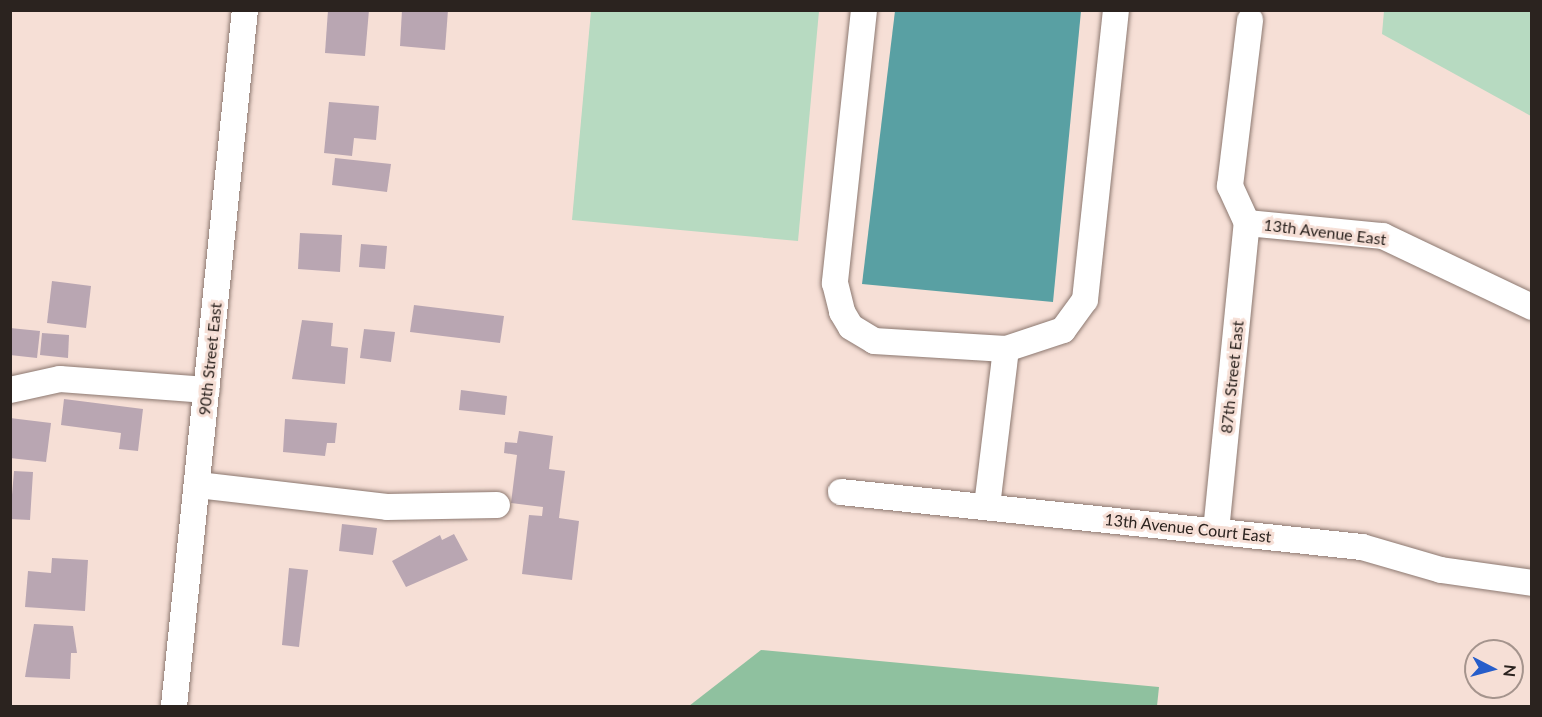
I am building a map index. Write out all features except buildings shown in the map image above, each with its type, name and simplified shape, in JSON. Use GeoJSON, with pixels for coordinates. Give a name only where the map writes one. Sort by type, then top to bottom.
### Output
{"type":"FeatureCollection","features":[{"type":"Feature","properties":{"kind":"street","name":"90th Street East"},"geometry":{"type":"LineString","coordinates":[[174,706],[245,10]]}},
{"type":"Feature","properties":{"kind":"street"},"geometry":{"type":"LineString","coordinates":[[864,10],[835,283],[842,312],[851,327],[874,341],[1006,349],[1063,330],[1085,300],[1116,10]]}},
{"type":"Feature","properties":{"kind":"street"},"geometry":{"type":"LineString","coordinates":[[1247,223],[1230,186],[1250,20]]}},
{"type":"Feature","properties":{"kind":"street","name":"13th Avenue East"},"geometry":{"type":"LineString","coordinates":[[1247,223],[1383,236],[1532,307]]}},
{"type":"Feature","properties":{"kind":"street","name":"87th Street East"},"geometry":{"type":"LineString","coordinates":[[1216,531],[1247,223]]}},
{"type":"Feature","properties":{"kind":"street"},"geometry":{"type":"LineString","coordinates":[[987,506],[1006,349]]}},
{"type":"Feature","properties":{"kind":"street"},"geometry":{"type":"LineString","coordinates":[[10,390],[60,379],[207,390]]}},
{"type":"Feature","properties":{"kind":"street"},"geometry":{"type":"LineString","coordinates":[[198,485],[387,507],[497,505]]}},
{"type":"Feature","properties":{"kind":"street","name":"13th Avenue Court East"},"geometry":{"type":"LineString","coordinates":[[841,492],[1362,547],[1441,570],[1532,583]]}},
{"type":"Feature","properties":{"kind":"green space"},"geometry":{"type":"Polygon","coordinates":[[[591,11],[819,11],[798,241],[572,220],[591,11]]]}},
{"type":"Feature","properties":{"kind":"green space"},"geometry":{"type":"Polygon","coordinates":[[[1384,11],[1531,11],[1531,116],[1382,34],[1384,11]]]}},
{"type":"Feature","properties":{"kind":"green space"},"geometry":{"type":"Polygon","coordinates":[[[761,650],[1159,687],[1157,706],[689,706],[761,650]]]}},
{"type":"Feature","properties":{"kind":"water"},"geometry":{"type":"Polygon","coordinates":[[[895,11],[1081,11],[1053,302],[862,284],[895,11]]]}}]}
